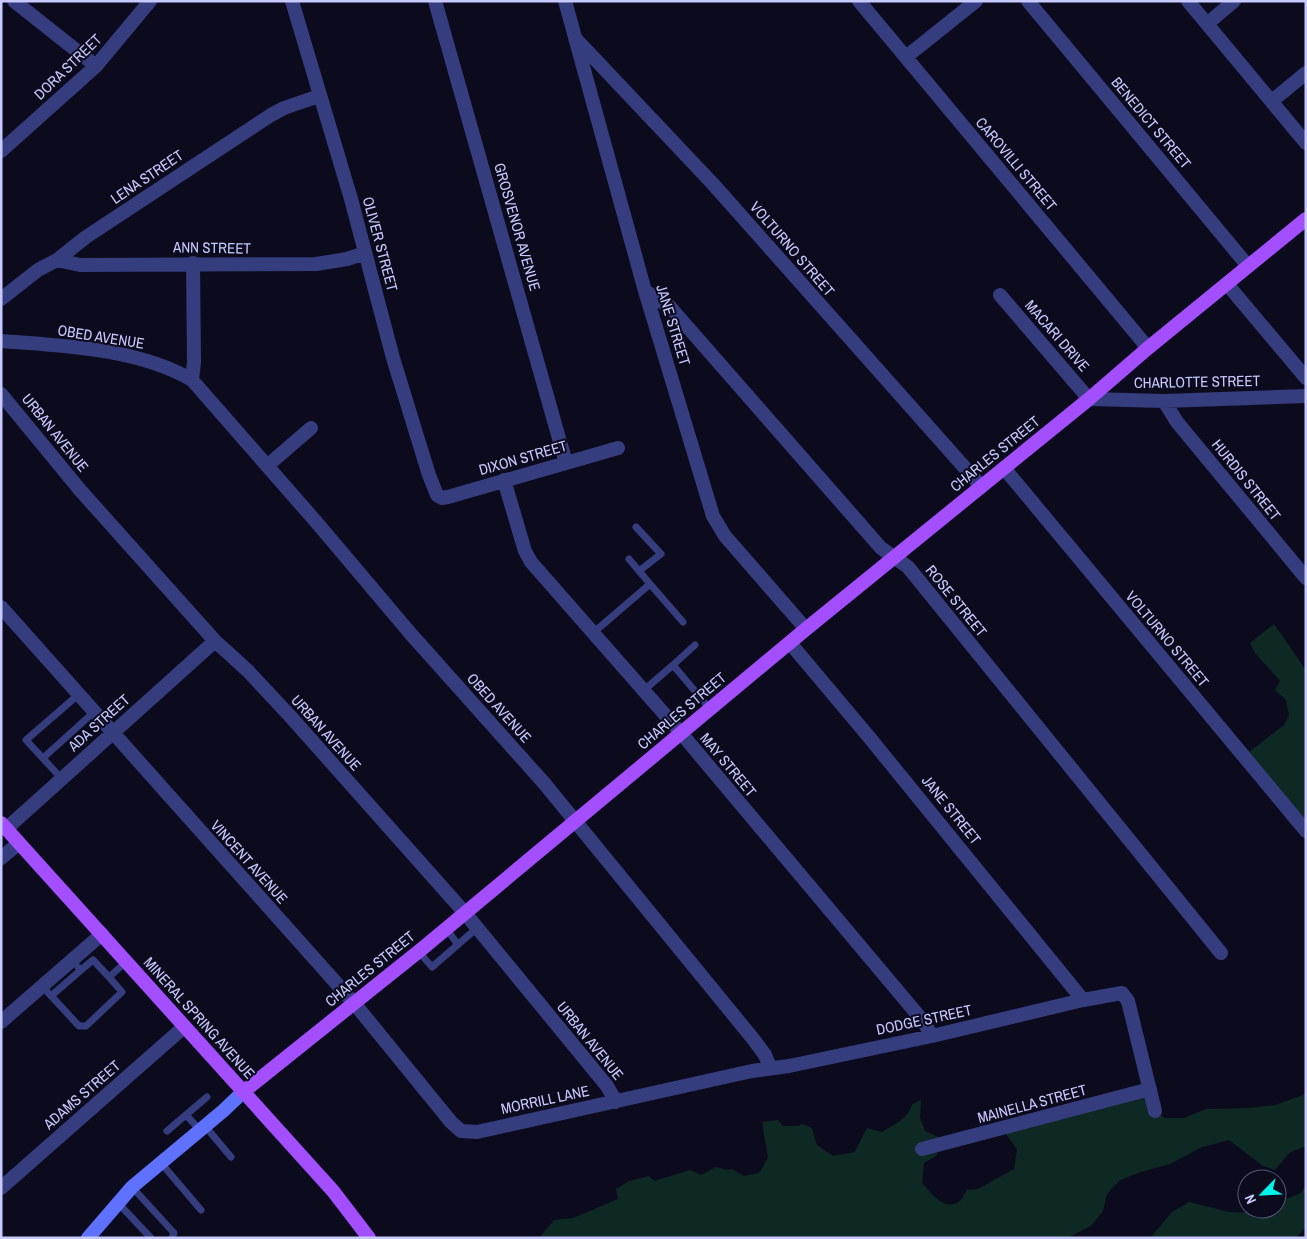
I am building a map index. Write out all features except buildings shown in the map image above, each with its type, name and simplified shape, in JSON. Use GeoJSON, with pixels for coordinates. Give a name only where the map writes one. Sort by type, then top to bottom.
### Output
{"type":"FeatureCollection","features":[{"type":"Feature","properties":{"kind":"main road","name":"CHARLES STREET"},"geometry":{"type":"LineString","coordinates":[[88,1238],[132,1187],[243,1092],[465,913],[806,629],[1089,399],[1148,348],[1306,219]]}},
{"type":"Feature","properties":{"kind":"main road","name":"MINERAL SPRING AVENUE"},"geometry":{"type":"LineString","coordinates":[[4,826],[333,1191],[369,1238]]}},
{"type":"Feature","properties":{"kind":"street"},"geometry":{"type":"LineString","coordinates":[[14,1],[96,66]]}},
{"type":"Feature","properties":{"kind":"street","name":"DORA STREET"},"geometry":{"type":"LineString","coordinates":[[2,148],[96,66],[150,1]]}},
{"type":"Feature","properties":{"kind":"street","name":"OLIVER STREET"},"geometry":{"type":"LineString","coordinates":[[292,1],[351,199],[393,358],[429,476],[437,495]]}},
{"type":"Feature","properties":{"kind":"street","name":"GROSVENOR AVENUE"},"geometry":{"type":"LineString","coordinates":[[435,1],[566,463]]}},
{"type":"Feature","properties":{"kind":"street","name":"JANE STREET"},"geometry":{"type":"LineString","coordinates":[[565,1],[645,291],[713,516],[725,536],[806,629]]}},
{"type":"Feature","properties":{"kind":"street","name":"CAROVILLI STREET"},"geometry":{"type":"LineString","coordinates":[[859,1],[1148,348]]}},
{"type":"Feature","properties":{"kind":"street"},"geometry":{"type":"LineString","coordinates":[[906,57],[976,1]]}},
{"type":"Feature","properties":{"kind":"street","name":"BENEDICT STREET"},"geometry":{"type":"LineString","coordinates":[[1028,1],[1248,266]]}},
{"type":"Feature","properties":{"kind":"street"},"geometry":{"type":"LineString","coordinates":[[1188,1],[1306,144]]}},
{"type":"Feature","properties":{"kind":"street"},"geometry":{"type":"LineString","coordinates":[[1207,24],[1234,1]]}},
{"type":"Feature","properties":{"kind":"street","name":"VOLTURNO STREET"},"geometry":{"type":"LineString","coordinates":[[574,37],[713,184],[981,486]]}},
{"type":"Feature","properties":{"kind":"street"},"geometry":{"type":"LineString","coordinates":[[1272,101],[1306,73]]}},
{"type":"Feature","properties":{"kind":"street","name":"LENA STREET"},"geometry":{"type":"LineString","coordinates":[[1,299],[38,270],[57,260],[94,232],[271,115],[284,108],[319,96]]}},
{"type":"Feature","properties":{"kind":"street","name":"ANN STREET"},"geometry":{"type":"LineString","coordinates":[[57,260],[80,264],[316,264],[347,259],[365,253]]}},
{"type":"Feature","properties":{"kind":"street"},"geometry":{"type":"LineString","coordinates":[[192,380],[194,362],[193,263]]}},
{"type":"Feature","properties":{"kind":"street"},"geometry":{"type":"LineString","coordinates":[[1227,284],[1306,378]]}},
{"type":"Feature","properties":{"kind":"street","name":"ROSE STREET"},"geometry":{"type":"LineString","coordinates":[[645,291],[670,307],[881,548],[908,567],[1221,952]]}},
{"type":"Feature","properties":{"kind":"street","name":"MACARI DRIVE"},"geometry":{"type":"LineString","coordinates":[[1000,295],[1089,399]]}},
{"type":"Feature","properties":{"kind":"street","name":"OBED AVENUE"},"geometry":{"type":"LineString","coordinates":[[1,341],[63,346],[105,352],[150,362],[178,372],[192,380],[410,633],[544,783],[754,1040],[765,1055],[770,1067]]}},
{"type":"Feature","properties":{"kind":"street","name":"URBAN AVENUE"},"geometry":{"type":"LineString","coordinates":[[1,394],[80,490],[215,641],[248,671],[290,716],[465,913],[606,1086],[616,1102]]}},
{"type":"Feature","properties":{"kind":"street","name":"CHARLOTTE STREET"},"geometry":{"type":"LineString","coordinates":[[1089,399],[1164,401],[1306,396]]}},
{"type":"Feature","properties":{"kind":"street","name":"HURDIS STREET"},"geometry":{"type":"LineString","coordinates":[[1164,401],[1177,422],[1306,578]]}},
{"type":"Feature","properties":{"kind":"street"},"geometry":{"type":"LineString","coordinates":[[267,466],[311,428]]}},
{"type":"Feature","properties":{"kind":"street","name":"DIXON STREET"},"geometry":{"type":"LineString","coordinates":[[437,495],[442,498],[448,497],[618,448]]}},
{"type":"Feature","properties":{"kind":"street","name":"VOLTURNO STREET"},"geometry":{"type":"LineString","coordinates":[[1004,468],[1306,831]]}},
{"type":"Feature","properties":{"kind":"street","name":"MAY STREET"},"geometry":{"type":"LineString","coordinates":[[504,480],[528,557],[681,733],[923,1021],[932,1036]]}},
{"type":"Feature","properties":{"kind":"street","name":"VINCENT AVENUE"},"geometry":{"type":"LineString","coordinates":[[1,607],[354,1003],[457,1129],[474,1132]]}},
{"type":"Feature","properties":{"kind":"street","name":"ADA STREET"},"geometry":{"type":"LineString","coordinates":[[4,826],[62,779],[215,641]]}},
{"type":"Feature","properties":{"kind":"street","name":"JANE STREET"},"geometry":{"type":"LineString","coordinates":[[790,644],[870,736],[1083,1000]]}},
{"type":"Feature","properties":{"kind":"street"},"geometry":{"type":"LineString","coordinates":[[1,858],[19,843]]}},
{"type":"Feature","properties":{"kind":"street"},"geometry":{"type":"LineString","coordinates":[[1,1022],[46,991],[77,965],[102,934]]}},
{"type":"Feature","properties":{"kind":"street","name":"DODGE STREET"},"geometry":{"type":"LineString","coordinates":[[770,1067],[789,1066],[932,1036],[1083,1000],[1122,993],[1126,996],[1150,1089]]}},
{"type":"Feature","properties":{"kind":"street","name":"ADAMS STREET"},"geometry":{"type":"LineString","coordinates":[[1,1188],[184,1027]]}},
{"type":"Feature","properties":{"kind":"street","name":"MORRILL LANE"},"geometry":{"type":"LineString","coordinates":[[474,1132],[770,1067]]}},
{"type":"Feature","properties":{"kind":"street"},"geometry":{"type":"LineString","coordinates":[[1150,1089],[1155,1111]]}},
{"type":"Feature","properties":{"kind":"street","name":"MAINELLA STREET"},"geometry":{"type":"LineString","coordinates":[[922,1150],[1150,1089]]}},
{"type":"Feature","properties":{"kind":"lane"},"geometry":{"type":"LineString","coordinates":[[636,527],[661,554],[639,571]]}},
{"type":"Feature","properties":{"kind":"lane"},"geometry":{"type":"LineString","coordinates":[[629,559],[683,622]]}},
{"type":"Feature","properties":{"kind":"lane"},"geometry":{"type":"LineString","coordinates":[[593,633],[650,584]]}},
{"type":"Feature","properties":{"kind":"lane"},"geometry":{"type":"LineString","coordinates":[[644,691],[695,646]]}},
{"type":"Feature","properties":{"kind":"lane"},"geometry":{"type":"LineString","coordinates":[[673,665],[710,709]]}},
{"type":"Feature","properties":{"kind":"lane"},"geometry":{"type":"LineString","coordinates":[[62,779],[26,740],[78,695]]}},
{"type":"Feature","properties":{"kind":"lane"},"geometry":{"type":"LineString","coordinates":[[43,758],[94,712]]}},
{"type":"Feature","properties":{"kind":"lane"},"geometry":{"type":"LineString","coordinates":[[446,928],[458,944]]}},
{"type":"Feature","properties":{"kind":"lane"},"geometry":{"type":"LineString","coordinates":[[418,951],[432,967],[477,928]]}},
{"type":"Feature","properties":{"kind":"lane"},"geometry":{"type":"LineString","coordinates":[[46,991],[79,1026],[86,1026],[122,992],[93,960],[77,965]]}},
{"type":"Feature","properties":{"kind":"lane"},"geometry":{"type":"LineString","coordinates":[[109,978],[126,962]]}},
{"type":"Feature","properties":{"kind":"lane"},"geometry":{"type":"LineString","coordinates":[[166,1131],[207,1097]]}},
{"type":"Feature","properties":{"kind":"lane"},"geometry":{"type":"LineString","coordinates":[[186,1115],[231,1157]]}},
{"type":"Feature","properties":{"kind":"lane"},"geometry":{"type":"LineString","coordinates":[[161,1163],[201,1210]]}},
{"type":"Feature","properties":{"kind":"lane"},"geometry":{"type":"LineString","coordinates":[[132,1187],[174,1233],[172,1238]]}},
{"type":"Feature","properties":{"kind":"lane"},"geometry":{"type":"LineString","coordinates":[[117,1203],[151,1238]]}},
{"type":"Feature","properties":{"kind":"green space"},"geometry":{"type":"Polygon","coordinates":[[[1274,624],[1306,670],[1306,826],[1249,752],[1284,725],[1289,715],[1286,700],[1275,690],[1280,681],[1255,653],[1250,643],[1274,624]]]}},
{"type":"Feature","properties":{"kind":"green space"},"geometry":{"type":"Polygon","coordinates":[[[1146,1092],[1153,1111],[1165,1118],[1184,1118],[1206,1109],[1275,1105],[1306,1094],[1306,1146],[1289,1153],[1276,1169],[1263,1166],[1229,1140],[1202,1147],[1170,1164],[1120,1180],[1107,1194],[1103,1211],[1091,1226],[1067,1238],[539,1238],[554,1220],[573,1218],[618,1199],[616,1189],[629,1181],[649,1176],[654,1181],[690,1170],[701,1175],[716,1167],[727,1170],[732,1169],[744,1176],[759,1173],[768,1158],[762,1122],[778,1120],[783,1126],[798,1126],[802,1124],[812,1128],[817,1145],[833,1156],[855,1152],[867,1128],[882,1132],[900,1121],[907,1114],[912,1104],[921,1100],[920,1118],[925,1131],[943,1139],[936,1156],[924,1163],[922,1183],[939,1200],[950,1205],[955,1204],[961,1200],[967,1190],[978,1189],[1014,1169],[1017,1149],[999,1125],[1146,1092]]]}},
{"type":"Feature","properties":{"kind":"green space"},"geometry":{"type":"Polygon","coordinates":[[[1306,1185],[1306,1227],[1296,1238],[1150,1238],[1172,1212],[1189,1202],[1237,1212],[1237,1219],[1287,1219],[1287,1199],[1301,1193],[1306,1185]]]}}]}
